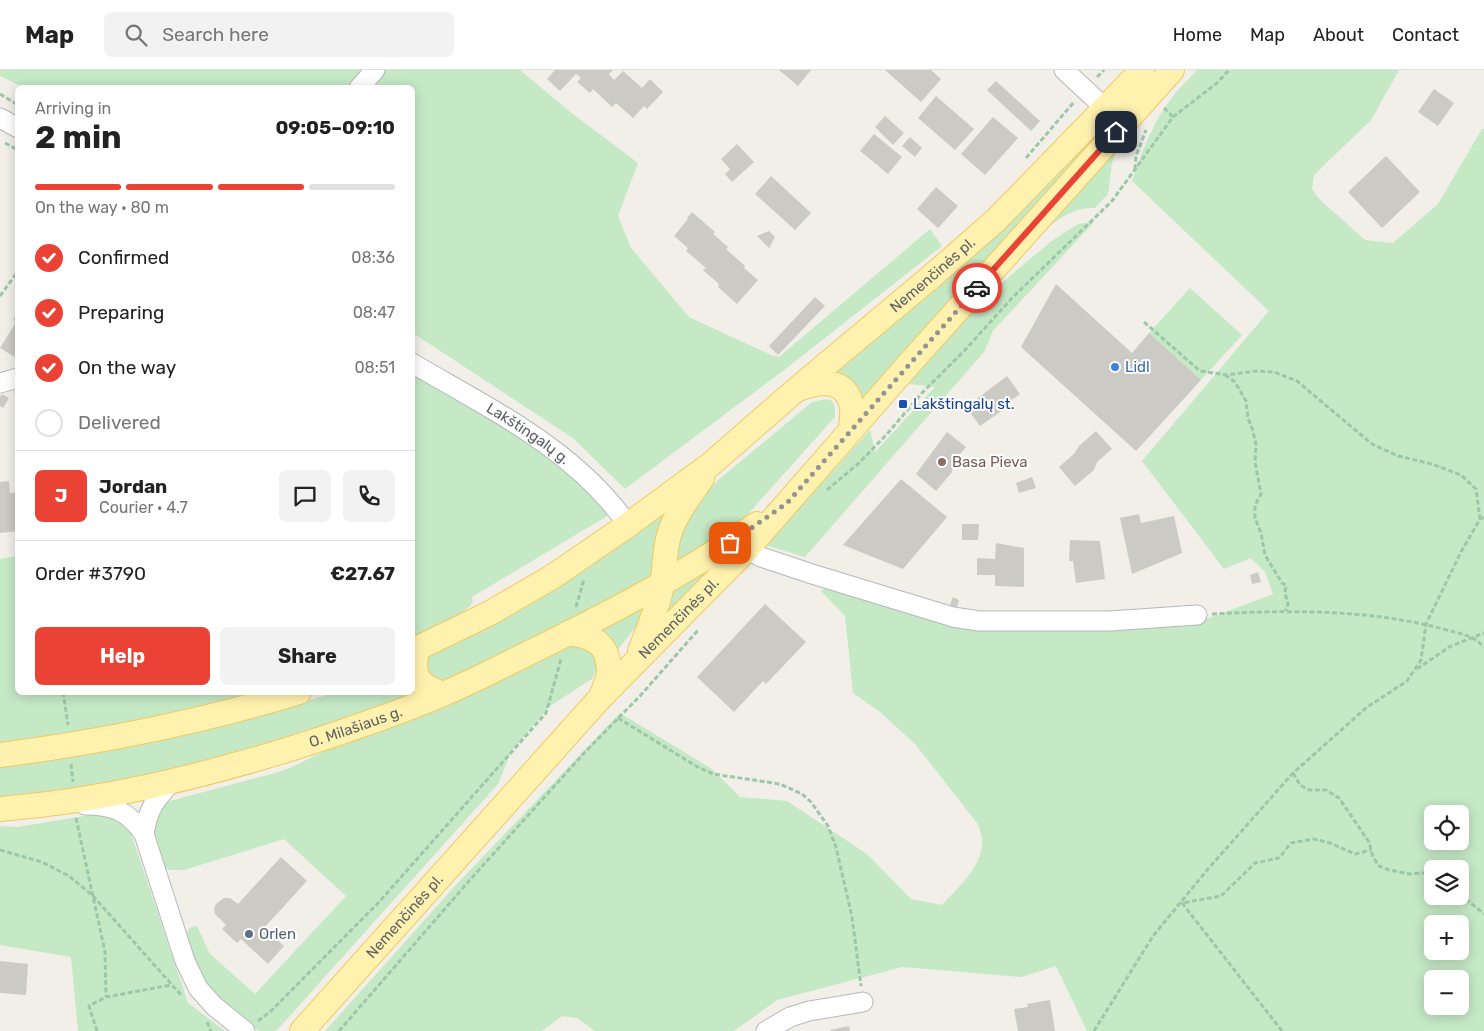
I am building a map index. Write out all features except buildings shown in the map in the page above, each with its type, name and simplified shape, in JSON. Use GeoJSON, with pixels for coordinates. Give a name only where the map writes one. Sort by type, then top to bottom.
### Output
{"type":"FeatureCollection","features":[{"type":"Feature","properties":{"kind":"main road","name":"Nemenčinės pl."},"geometry":{"type":"LineString","coordinates":[[711,464],[996,220],[1142,70]]}},
{"type":"Feature","properties":{"kind":"main road","name":"Nemenčinės pl."},"geometry":{"type":"LineString","coordinates":[[302,1031],[601,697],[747,549],[1106,142],[1172,70]]}},
{"type":"Feature","properties":{"kind":"main road"},"geometry":{"type":"LineString","coordinates":[[797,389],[812,384],[824,383],[839,387],[848,395],[852,408],[851,430]]}},
{"type":"Feature","properties":{"kind":"main road"},"geometry":{"type":"LineString","coordinates":[[415,650],[490,613],[552,577],[628,525],[711,464]]}},
{"type":"Feature","properties":{"kind":"main road"},"geometry":{"type":"LineString","coordinates":[[637,660],[658,606],[669,534],[681,508],[711,464]]}},
{"type":"Feature","properties":{"kind":"main road","name":"O. Milašiaus g."},"geometry":{"type":"LineString","coordinates":[[0,809],[66,803],[173,781],[239,764],[333,736],[443,694],[568,633],[662,584],[730,543],[787,503]]}},
{"type":"Feature","properties":{"kind":"main road"},"geometry":{"type":"LineString","coordinates":[[568,633],[585,635],[596,640],[603,648],[609,672],[601,697]]}},
{"type":"Feature","properties":{"kind":"main road"},"geometry":{"type":"LineString","coordinates":[[415,669],[417,678],[427,688],[443,694]]}},
{"type":"Feature","properties":{"kind":"main road"},"geometry":{"type":"LineString","coordinates":[[0,755],[70,746],[178,725],[290,695]]}},
{"type":"Feature","properties":{"kind":"street"},"geometry":{"type":"LineString","coordinates":[[361,85],[375,70]]}},
{"type":"Feature","properties":{"kind":"street"},"geometry":{"type":"LineString","coordinates":[[1064,70],[1106,109]]}},
{"type":"Feature","properties":{"kind":"street"},"geometry":{"type":"LineString","coordinates":[[0,118],[15,126]]}},
{"type":"Feature","properties":{"kind":"street","name":"Lakštingalų g."},"geometry":{"type":"LineString","coordinates":[[415,365],[545,442],[594,482],[628,525]]}},
{"type":"Feature","properties":{"kind":"street"},"geometry":{"type":"LineString","coordinates":[[0,383],[15,379]]}},
{"type":"Feature","properties":{"kind":"street"},"geometry":{"type":"LineString","coordinates":[[747,549],[762,557],[812,574],[962,618],[979,620],[1110,621],[1197,615]]}},
{"type":"Feature","properties":{"kind":"street"},"geometry":{"type":"LineString","coordinates":[[144,834],[152,804],[173,781]]}},
{"type":"Feature","properties":{"kind":"street"},"geometry":{"type":"LineString","coordinates":[[66,803],[105,805],[118,809],[137,824],[144,834],[185,961],[198,988],[214,1006],[249,1028]]}},
{"type":"Feature","properties":{"kind":"street"},"geometry":{"type":"LineString","coordinates":[[766,1031],[790,1017],[809,1010],[863,1002]]}},
{"type":"Feature","properties":{"kind":"path"},"geometry":{"type":"LineString","coordinates":[[1020,165],[1104,70]]}},
{"type":"Feature","properties":{"kind":"path"},"geometry":{"type":"LineString","coordinates":[[824,493],[859,463],[888,433],[920,394],[965,350],[1012,298],[1112,201],[1173,116],[1218,83],[1230,70]]}},
{"type":"Feature","properties":{"kind":"path"},"geometry":{"type":"LineString","coordinates":[[0,94],[15,103]]}},
{"type":"Feature","properties":{"kind":"path"},"geometry":{"type":"LineString","coordinates":[[1159,114],[1164,108]]}},
{"type":"Feature","properties":{"kind":"path"},"geometry":{"type":"LineString","coordinates":[[1135,169],[1136,156],[1148,126]]}},
{"type":"Feature","properties":{"kind":"path"},"geometry":{"type":"LineString","coordinates":[[0,140],[15,148]]}},
{"type":"Feature","properties":{"kind":"path"},"geometry":{"type":"LineString","coordinates":[[0,296],[15,275]]}},
{"type":"Feature","properties":{"kind":"path"},"geometry":{"type":"LineString","coordinates":[[1144,322],[1200,371],[1225,375],[1256,371],[1274,372],[1297,381],[1372,444],[1398,456],[1432,464],[1461,475],[1476,489],[1480,519]]}},
{"type":"Feature","properties":{"kind":"path"},"geometry":{"type":"LineString","coordinates":[[1225,375],[1235,382],[1246,401],[1248,418],[1256,445],[1256,462],[1261,494],[1255,505],[1255,518],[1261,533],[1264,555],[1282,583],[1286,585],[1285,593],[1288,604],[1286,612]]}},
{"type":"Feature","properties":{"kind":"path"},"geometry":{"type":"LineString","coordinates":[[1094,1031],[1153,936],[1208,869],[1293,773],[1366,708],[1407,681],[1420,660],[1426,624],[1461,552],[1480,519],[1484,517]]}},
{"type":"Feature","properties":{"kind":"path"},"geometry":{"type":"LineString","coordinates":[[249,1028],[272,1011],[380,902],[546,713],[592,549]]}},
{"type":"Feature","properties":{"kind":"path"},"geometry":{"type":"LineString","coordinates":[[1197,615],[1270,611],[1376,615],[1426,624],[1474,637],[1484,647]]}},
{"type":"Feature","properties":{"kind":"path"},"geometry":{"type":"LineString","coordinates":[[339,1031],[475,874],[704,623]]}},
{"type":"Feature","properties":{"kind":"path"},"geometry":{"type":"LineString","coordinates":[[1414,670],[1449,647],[1484,633]]}},
{"type":"Feature","properties":{"kind":"path"},"geometry":{"type":"LineString","coordinates":[[63,695],[70,746],[66,803],[93,896],[105,952],[106,997]]}},
{"type":"Feature","properties":{"kind":"path"},"geometry":{"type":"LineString","coordinates":[[618,718],[696,766],[713,774],[780,784],[802,794],[811,802],[828,826],[836,847],[852,917],[863,1002]]}},
{"type":"Feature","properties":{"kind":"path"},"geometry":{"type":"LineString","coordinates":[[1293,773],[1300,785],[1309,790],[1326,790],[1339,798],[1369,842],[1373,857],[1379,866],[1410,874],[1424,873]]}},
{"type":"Feature","properties":{"kind":"path"},"geometry":{"type":"LineString","coordinates":[[1182,902],[1221,896],[1255,864],[1279,858],[1291,843],[1314,839],[1330,843],[1355,854],[1371,850]]}},
{"type":"Feature","properties":{"kind":"path"},"geometry":{"type":"LineString","coordinates":[[0,850],[42,862],[69,876],[93,896],[188,1002]]}},
{"type":"Feature","properties":{"kind":"path"},"geometry":{"type":"LineString","coordinates":[[1182,902],[1282,1031]]}},
{"type":"Feature","properties":{"kind":"path"},"geometry":{"type":"LineString","coordinates":[[1469,902],[1484,914]]}},
{"type":"Feature","properties":{"kind":"path"},"geometry":{"type":"LineString","coordinates":[[97,1031],[89,1006],[106,997],[171,985]]}},
{"type":"Feature","properties":{"kind":"path"},"geometry":{"type":"LineString","coordinates":[[202,1018],[206,1021],[210,1031]]}},
{"type":"Feature","properties":{"kind":"green space"},"geometry":{"type":"Polygon","coordinates":[[[0,70],[520,70],[569,111],[638,163],[618,216],[631,248],[689,317],[779,357],[930,229],[942,246],[788,367],[625,489],[574,439],[415,334],[415,85],[19,85],[0,76],[0,70]]]}},
{"type":"Feature","properties":{"kind":"green space"},"geometry":{"type":"Polygon","coordinates":[[[1197,70],[1399,70],[1371,120],[1314,175],[1312,189],[1318,198],[1365,240],[1393,243],[1438,204],[1482,129],[1484,129],[1484,1031],[1087,1031],[1056,966],[1022,977],[902,967],[777,1000],[734,1031],[595,1031],[577,1018],[562,1016],[542,1031],[325,1031],[456,885],[620,713],[712,769],[740,797],[787,801],[867,854],[911,899],[942,905],[974,867],[982,849],[982,835],[978,824],[915,744],[879,711],[853,693],[845,616],[821,591],[833,583],[906,608],[1201,621],[1273,594],[1265,572],[1251,558],[1224,569],[1142,461],[1269,311],[1132,181],[1154,126],[1179,89],[1197,70]]]}},
{"type":"Feature","properties":{"kind":"green space"},"geometry":{"type":"Polygon","coordinates":[[[1130,93],[1134,97],[862,400],[832,373],[993,237],[1045,188],[1130,93]]]}},
{"type":"Feature","properties":{"kind":"green space"},"geometry":{"type":"Polygon","coordinates":[[[1118,146],[1112,163],[1108,194],[1095,208],[1074,211],[1044,230],[1118,146]]]}},
{"type":"Feature","properties":{"kind":"green space"},"geometry":{"type":"Polygon","coordinates":[[[1094,222],[993,331],[984,352],[805,557],[765,545],[870,430],[875,452],[935,387],[909,384],[931,351],[976,306],[1053,240],[1078,224],[1094,222]]]}},
{"type":"Feature","properties":{"kind":"green space"},"geometry":{"type":"Polygon","coordinates":[[[1190,288],[1242,335],[1201,380],[1149,333],[1190,288]]]}},
{"type":"Feature","properties":{"kind":"green space"},"geometry":{"type":"Polygon","coordinates":[[[415,374],[525,441],[566,469],[605,509],[607,516],[472,597],[473,603],[449,624],[415,639],[415,374]]]}},
{"type":"Feature","properties":{"kind":"green space"},"geometry":{"type":"Polygon","coordinates":[[[827,399],[833,403],[835,417],[738,525],[677,562],[681,528],[704,492],[812,402],[827,399]]]}},
{"type":"Feature","properties":{"kind":"green space"},"geometry":{"type":"Polygon","coordinates":[[[666,511],[668,512],[655,574],[495,658],[438,683],[425,680],[425,658],[666,511]]]}},
{"type":"Feature","properties":{"kind":"green space"},"geometry":{"type":"Polygon","coordinates":[[[15,556],[15,695],[258,695],[158,719],[0,744],[0,559],[15,556]]]}},
{"type":"Feature","properties":{"kind":"green space"},"geometry":{"type":"Polygon","coordinates":[[[705,572],[707,574],[663,620],[670,605],[674,589],[705,572]]]}},
{"type":"Feature","properties":{"kind":"green space"},"geometry":{"type":"Polygon","coordinates":[[[646,605],[642,619],[616,652],[609,637],[601,630],[646,605]]]}},
{"type":"Feature","properties":{"kind":"green space"},"geometry":{"type":"Polygon","coordinates":[[[574,642],[594,651],[598,665],[592,679],[550,706],[512,750],[498,784],[278,1029],[274,1031],[259,1031],[209,990],[197,968],[187,933],[189,928],[197,926],[210,954],[255,994],[346,896],[284,839],[184,870],[169,870],[161,858],[154,828],[156,816],[163,806],[170,801],[292,767],[333,747],[574,642]]]}},
{"type":"Feature","properties":{"kind":"green space"},"geometry":{"type":"Polygon","coordinates":[[[326,695],[409,695],[327,725],[200,763],[113,782],[0,798],[0,766],[30,763],[166,739],[245,720],[326,695]]]}},
{"type":"Feature","properties":{"kind":"green space"},"geometry":{"type":"Polygon","coordinates":[[[103,813],[126,823],[131,833],[188,1003],[225,1031],[78,1031],[71,957],[0,945],[0,826],[17,827],[103,813]]]}},
{"type":"Feature","properties":{"kind":"way so far"},"geometry":{"type":"LineString","coordinates":[[730,543],[787,503],[977,288]]}},
{"type":"Feature","properties":{"kind":"place","name":"Lidl"},"geometry":{"type":"Point","coordinates":[1115,367]}},
{"type":"Feature","properties":{"kind":"place","name":"Lakštingalų st."},"geometry":{"type":"Point","coordinates":[903,404]}},
{"type":"Feature","properties":{"kind":"place","name":"Basa Pieva"},"geometry":{"type":"Point","coordinates":[942,462]}},
{"type":"Feature","properties":{"kind":"place","name":"Orlen"},"geometry":{"type":"Point","coordinates":[249,934]}},
{"type":"Feature","properties":{"kind":"route"},"geometry":{"type":"LineString","coordinates":[[977,288],[1116,132]]}}]}
